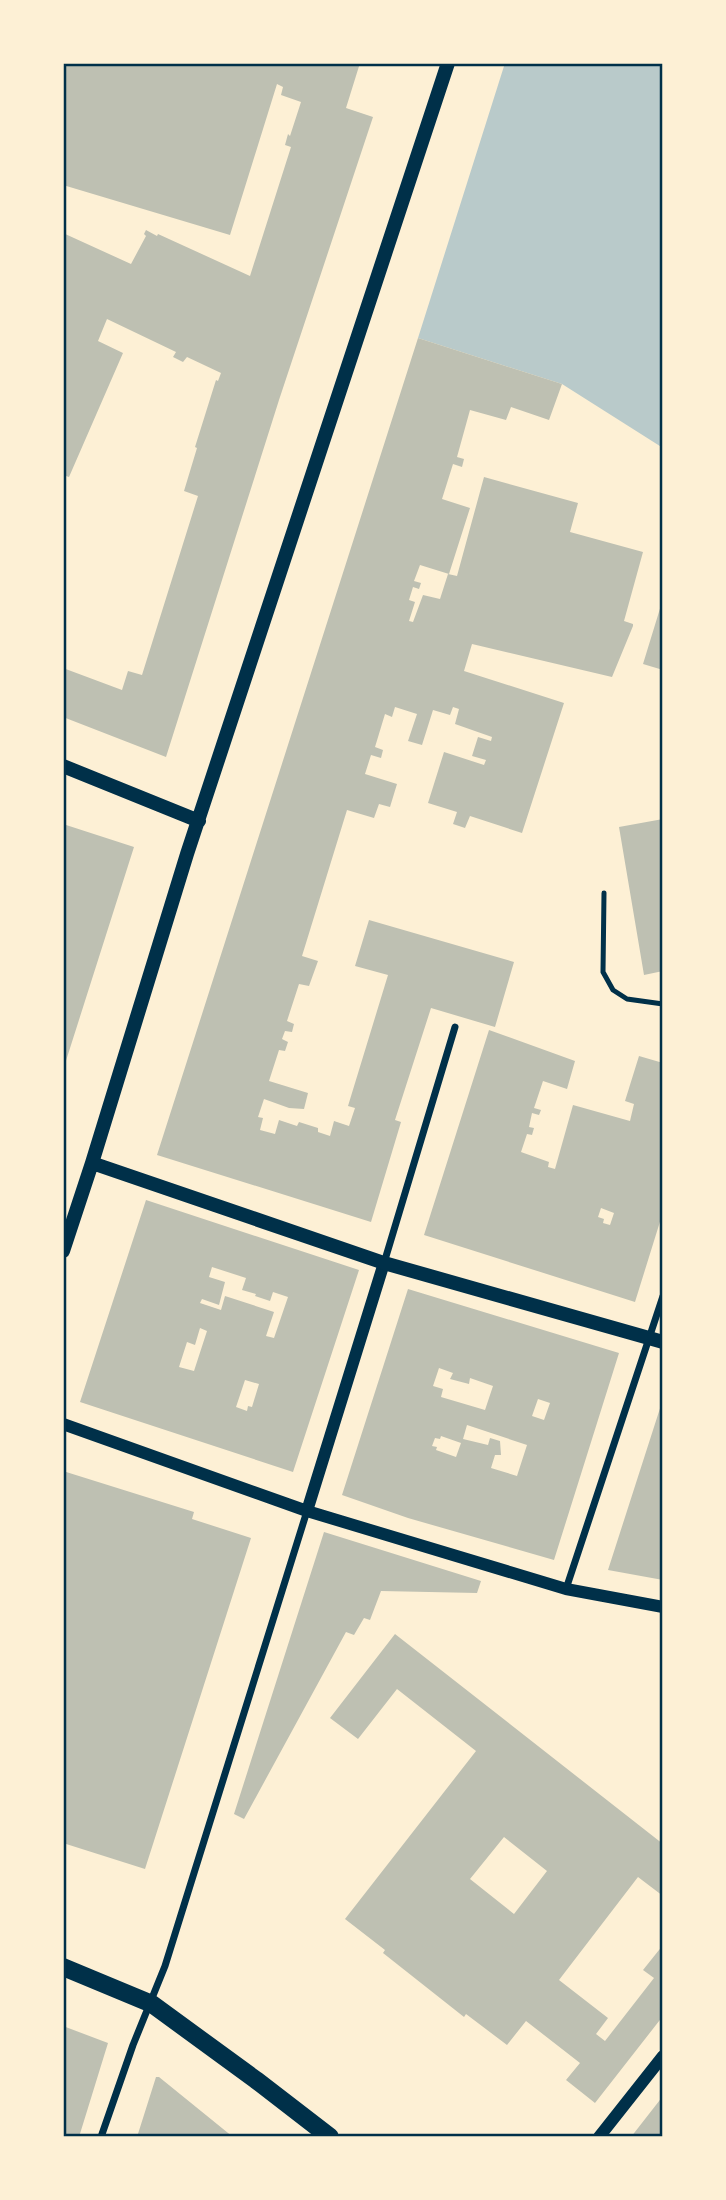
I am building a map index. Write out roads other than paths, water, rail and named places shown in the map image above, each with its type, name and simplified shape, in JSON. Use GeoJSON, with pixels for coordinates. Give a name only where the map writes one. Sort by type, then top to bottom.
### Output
{"type":"FeatureCollection","features":[{"type":"Feature","properties":{"kind":"main road"},"geometry":{"type":"LineString","coordinates":[[63,1251],[199,821],[448,63]]}},
{"type":"Feature","properties":{"kind":"main road"},"geometry":{"type":"LineString","coordinates":[[63,766],[199,821]]}},
{"type":"Feature","properties":{"kind":"main road"},"geometry":{"type":"LineString","coordinates":[[93,1163],[384,1264],[657,1340]]}},
{"type":"Feature","properties":{"kind":"main road"},"geometry":{"type":"LineString","coordinates":[[63,1967],[152,2004],[330,2137]]}},
{"type":"Feature","properties":{"kind":"street"},"geometry":{"type":"LineString","coordinates":[[102,2137],[133,2046],[152,2004],[384,1264],[455,1027]]}},
{"type":"Feature","properties":{"kind":"street"},"geometry":{"type":"LineString","coordinates":[[566,1589],[657,1340],[663,1296]]}},
{"type":"Feature","properties":{"kind":"street"},"geometry":{"type":"LineString","coordinates":[[63,1424],[307,1511],[566,1589],[663,1607]]}},
{"type":"Feature","properties":{"kind":"street"},"geometry":{"type":"LineString","coordinates":[[599,2137],[663,2056]]}},
{"type":"Feature","properties":{"kind":"lane"},"geometry":{"type":"LineString","coordinates":[[604,894],[603,972],[612,990],[627,999],[663,1004]]}}]}
